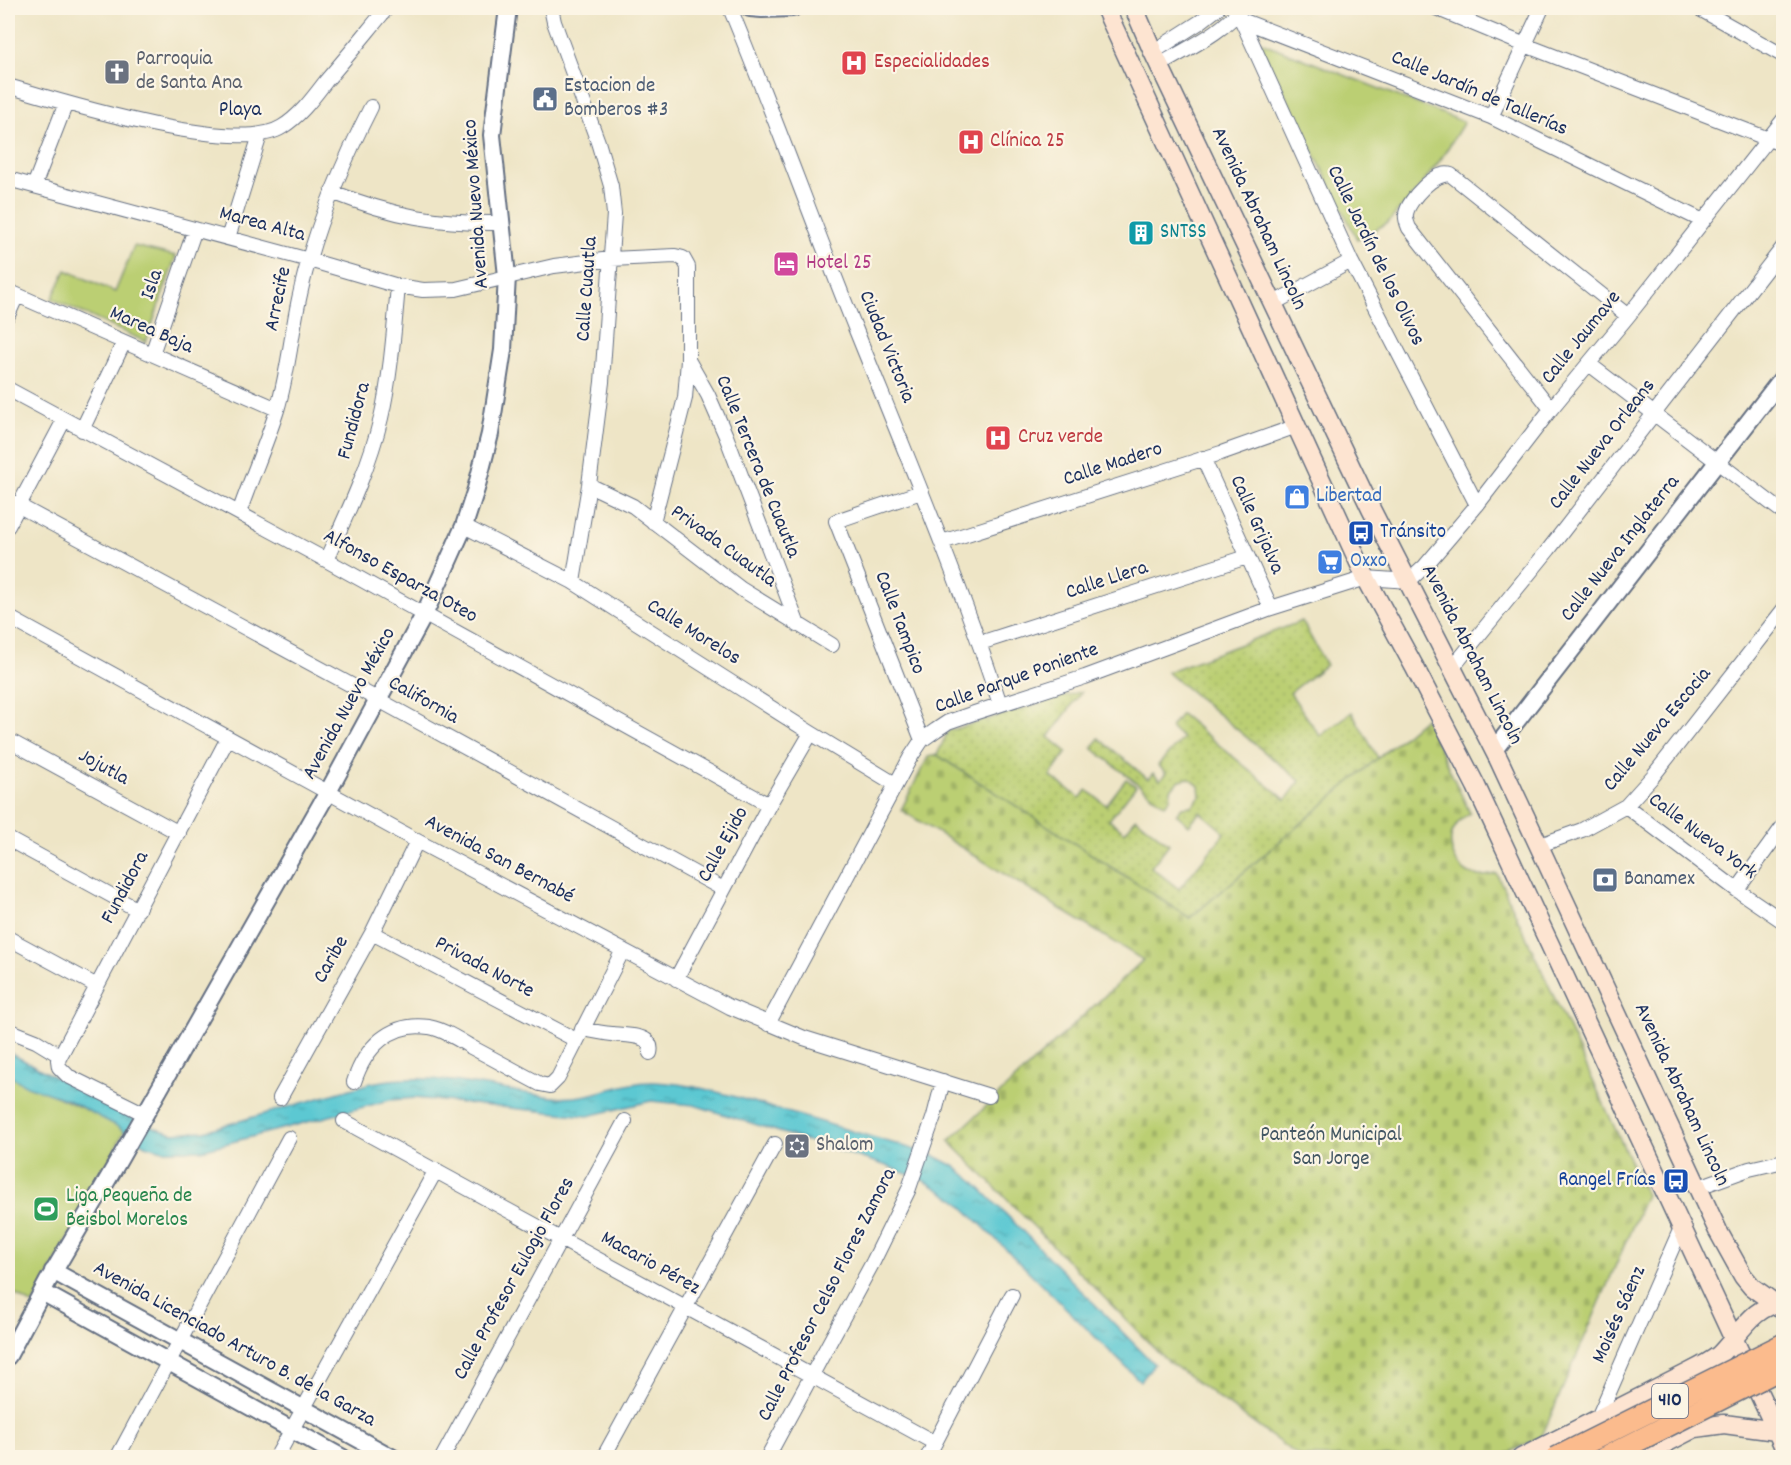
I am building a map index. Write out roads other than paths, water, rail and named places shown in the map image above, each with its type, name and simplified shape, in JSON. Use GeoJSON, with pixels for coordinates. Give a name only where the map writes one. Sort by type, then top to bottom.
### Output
{"type":"FeatureCollection","features":[{"type":"Feature","properties":{"kind":"main road"},"geometry":{"type":"LineString","coordinates":[[1105,8],[1366,578],[1476,786],[1681,1228],[1781,1435]]}},
{"type":"Feature","properties":{"kind":"main road","name":"Avenida Abraham Lincoln"},"geometry":{"type":"LineString","coordinates":[[1134,8],[1272,304],[1371,509],[1453,667],[1540,845],[1718,1231],[1743,1276],[1759,1293],[1781,1306]]}},
{"type":"Feature","properties":{"kind":"main road"},"geometry":{"type":"LineString","coordinates":[[1521,1458],[1690,1372],[1717,1356],[1758,1312],[1781,1306]]}},
{"type":"Feature","properties":{"kind":"main road","name":"410"},"geometry":{"type":"LineString","coordinates":[[1556,1458],[1784,1344]]}},
{"type":"Feature","properties":{"kind":"main road","name":"410"},"geometry":{"type":"LineString","coordinates":[[1604,1458],[1784,1367]]}},
{"type":"Feature","properties":{"kind":"main road"},"geometry":{"type":"LineString","coordinates":[[1602,1417],[1596,1433],[1610,1458]]}},
{"type":"Feature","properties":{"kind":"main road"},"geometry":{"type":"LineString","coordinates":[[1602,1417],[1619,1417],[1634,1431],[1638,1449],[1636,1458]]}},
{"type":"Feature","properties":{"kind":"main road"},"geometry":{"type":"LineString","coordinates":[[1636,1458],[1695,1428],[1724,1424],[1781,1435]]}},
{"type":"Feature","properties":{"kind":"street","name":"Playa"},"geometry":{"type":"LineString","coordinates":[[8,86],[157,126],[220,134],[270,133],[295,118],[387,8]]}},
{"type":"Feature","properties":{"kind":"street","name":"Avenida Nuevo México"},"geometry":{"type":"LineString","coordinates":[[8,1356],[53,1271],[328,792],[424,615],[464,526],[481,471],[497,394],[503,350],[507,276],[492,135],[508,8]]}},
{"type":"Feature","properties":{"kind":"street","name":"Calle Cuautla"},"geometry":{"type":"LineString","coordinates":[[551,8],[554,22],[598,142],[611,186],[614,214],[602,382],[589,485],[573,582]]}},
{"type":"Feature","properties":{"kind":"street","name":"Ciudad Victoria"},"geometry":{"type":"LineString","coordinates":[[730,8],[942,542],[1000,704]]}},
{"type":"Feature","properties":{"kind":"street"},"geometry":{"type":"LineString","coordinates":[[750,8],[793,8]]}},
{"type":"Feature","properties":{"kind":"street"},"geometry":{"type":"LineString","coordinates":[[1156,58],[1218,8]]}},
{"type":"Feature","properties":{"kind":"street"},"geometry":{"type":"LineString","coordinates":[[1436,8],[1525,45],[1784,145]]}},
{"type":"Feature","properties":{"kind":"street"},"geometry":{"type":"LineString","coordinates":[[1698,8],[1784,56]]}},
{"type":"Feature","properties":{"kind":"street"},"geometry":{"type":"LineString","coordinates":[[1491,117],[1525,45],[1538,9]]}},
{"type":"Feature","properties":{"kind":"street"},"geometry":{"type":"LineString","coordinates":[[1156,58],[1208,36],[1239,15]]}},
{"type":"Feature","properties":{"kind":"street","name":"Calle Jardín de Tallerías"},"geometry":{"type":"LineString","coordinates":[[1239,15],[1491,117],[1703,221]]}},
{"type":"Feature","properties":{"kind":"street","name":"Calle Jardín de los Olivos"},"geometry":{"type":"LineString","coordinates":[[1239,15],[1352,261],[1477,505]]}},
{"type":"Feature","properties":{"kind":"street"},"geometry":{"type":"LineString","coordinates":[[1200,22],[1208,36]]}},
{"type":"Feature","properties":{"kind":"street"},"geometry":{"type":"LineString","coordinates":[[34,186],[66,103]]}},
{"type":"Feature","properties":{"kind":"street","name":"Arrecife"},"geometry":{"type":"LineString","coordinates":[[239,513],[278,409],[299,298],[309,260],[332,192],[371,107]]}},
{"type":"Feature","properties":{"kind":"street","name":"Calle Jaumave"},"geometry":{"type":"LineString","coordinates":[[1409,581],[1425,566],[1477,505],[1551,409],[1784,119]]}},
{"type":"Feature","properties":{"kind":"street"},"geometry":{"type":"LineString","coordinates":[[228,238],[260,135]]}},
{"type":"Feature","properties":{"kind":"street"},"geometry":{"type":"LineString","coordinates":[[1551,409],[1416,237],[1405,218],[1408,206],[1436,177],[1446,173],[1455,177],[1628,316]]}},
{"type":"Feature","properties":{"kind":"street","name":"Marea Alta"},"geometry":{"type":"LineString","coordinates":[[8,179],[398,286],[423,290],[456,289],[555,266],[611,259],[675,256],[683,258],[688,267],[688,360]]}},
{"type":"Feature","properties":{"kind":"street"},"geometry":{"type":"LineString","coordinates":[[332,192],[364,205],[396,214],[468,223],[502,223]]}},
{"type":"Feature","properties":{"kind":"street","name":"Isla"},"geometry":{"type":"LineString","coordinates":[[152,354],[195,229]]}},
{"type":"Feature","properties":{"kind":"street","name":"Calle Nueva Orleans"},"geometry":{"type":"LineString","coordinates":[[1453,667],[1549,549],[1784,246]]}},
{"type":"Feature","properties":{"kind":"street"},"geometry":{"type":"LineString","coordinates":[[1272,304],[1352,261]]}},
{"type":"Feature","properties":{"kind":"street","name":"Fundidora"},"geometry":{"type":"LineString","coordinates":[[326,560],[369,459],[381,418],[391,365],[398,286]]}},
{"type":"Feature","properties":{"kind":"street"},"geometry":{"type":"LineString","coordinates":[[8,315],[12,293]]}},
{"type":"Feature","properties":{"kind":"street","name":"Marea Baja"},"geometry":{"type":"LineString","coordinates":[[12,293],[278,409]]}},
{"type":"Feature","properties":{"kind":"street"},"geometry":{"type":"LineString","coordinates":[[82,430],[124,342]]}},
{"type":"Feature","properties":{"kind":"street"},"geometry":{"type":"LineString","coordinates":[[653,522],[685,398],[688,360]]}},
{"type":"Feature","properties":{"kind":"street","name":"Calle Tercera de Cuautla"},"geometry":{"type":"LineString","coordinates":[[688,360],[708,395],[726,436],[798,625]]}},
{"type":"Feature","properties":{"kind":"street"},"geometry":{"type":"LineString","coordinates":[[1589,364],[1784,513]]}},
{"type":"Feature","properties":{"kind":"street","name":"Calle Nueva Inglaterra"},"geometry":{"type":"LineString","coordinates":[[1496,755],[1721,465],[1784,376]]}},
{"type":"Feature","properties":{"kind":"street","name":"Alfonso Esparza Oteo"},"geometry":{"type":"LineString","coordinates":[[8,389],[326,560],[769,805]]}},
{"type":"Feature","properties":{"kind":"street","name":"Calle Nueva Inglaterra"},"geometry":{"type":"LineString","coordinates":[[1721,465],[1784,392]]}},
{"type":"Feature","properties":{"kind":"street"},"geometry":{"type":"LineString","coordinates":[[8,526],[13,503],[64,420]]}},
{"type":"Feature","properties":{"kind":"street","name":"Calle Madero"},"geometry":{"type":"LineString","coordinates":[[942,542],[1297,426]]}},
{"type":"Feature","properties":{"kind":"street","name":"Calle Grijalva"},"geometry":{"type":"LineString","coordinates":[[1203,458],[1271,608]]}},
{"type":"Feature","properties":{"kind":"street","name":"Privada Cuautla"},"geometry":{"type":"LineString","coordinates":[[589,485],[633,506],[741,589],[832,645]]}},
{"type":"Feature","properties":{"kind":"street","name":"Calle Tampico"},"geometry":{"type":"LineString","coordinates":[[921,492],[837,521],[922,740]]}},
{"type":"Feature","properties":{"kind":"street","name":"California"},"geometry":{"type":"LineString","coordinates":[[13,503],[723,889]]}},
{"type":"Feature","properties":{"kind":"street","name":"Calle Morelos"},"geometry":{"type":"LineString","coordinates":[[464,526],[573,582],[895,784]]}},
{"type":"Feature","properties":{"kind":"street","name":"Calle Llera"},"geometry":{"type":"LineString","coordinates":[[980,643],[1246,557]]}},
{"type":"Feature","properties":{"kind":"street"},"geometry":{"type":"LineString","coordinates":[[1366,578],[1409,581]]}},
{"type":"Feature","properties":{"kind":"street","name":"Calle Parque Poniente"},"geometry":{"type":"LineString","coordinates":[[768,1024],[895,784],[922,740],[948,722],[1085,677],[1271,608],[1366,578]]}},
{"type":"Feature","properties":{"kind":"street","name":"Calle Nueva Escocia"},"geometry":{"type":"LineString","coordinates":[[1540,845],[1593,825],[1626,806],[1653,776],[1784,609]]}},
{"type":"Feature","properties":{"kind":"street","name":"Avenida San Bernabé"},"geometry":{"type":"LineString","coordinates":[[8,617],[417,841],[676,979],[768,1024],[989,1096]]}},
{"type":"Feature","properties":{"kind":"street","name":"Calle Ejido"},"geometry":{"type":"LineString","coordinates":[[676,979],[769,805],[811,733]]}},
{"type":"Feature","properties":{"kind":"street","name":"Fundidora"},"geometry":{"type":"LineString","coordinates":[[59,1055],[179,834],[228,738]]}},
{"type":"Feature","properties":{"kind":"street","name":"Jojutla"},"geometry":{"type":"LineString","coordinates":[[8,740],[179,834]]}},
{"type":"Feature","properties":{"kind":"street","name":"Calle Nueva York"},"geometry":{"type":"LineString","coordinates":[[1626,806],[1737,890],[1784,922]]}},
{"type":"Feature","properties":{"kind":"street"},"geometry":{"type":"LineString","coordinates":[[1737,890],[1784,825]]}},
{"type":"Feature","properties":{"kind":"street"},"geometry":{"type":"LineString","coordinates":[[8,839],[138,910]]}},
{"type":"Feature","properties":{"kind":"street","name":"Caribe"},"geometry":{"type":"LineString","coordinates":[[280,1098],[372,933],[417,841]]}},
{"type":"Feature","properties":{"kind":"street","name":"Privada Norte"},"geometry":{"type":"LineString","coordinates":[[372,933],[579,1035],[641,1037],[650,1044],[652,1048],[650,1053]]}},
{"type":"Feature","properties":{"kind":"street"},"geometry":{"type":"LineString","coordinates":[[8,938],[97,986]]}},
{"type":"Feature","properties":{"kind":"street"},"geometry":{"type":"LineString","coordinates":[[354,1082],[364,1058],[379,1040],[406,1029],[424,1027],[447,1034],[540,1084],[550,1086],[558,1078],[623,950]]}},
{"type":"Feature","properties":{"kind":"street"},"geometry":{"type":"LineString","coordinates":[[8,1030],[36,1041],[59,1055],[58,1064],[63,1073],[143,1116]]}},
{"type":"Feature","properties":{"kind":"street","name":"Calle Profesor Celso Flores Zamora"},"geometry":{"type":"LineString","coordinates":[[767,1458],[873,1262],[915,1174],[943,1082]]}},
{"type":"Feature","properties":{"kind":"street","name":"Macario Pérez"},"geometry":{"type":"LineString","coordinates":[[344,1121],[935,1443]]}},
{"type":"Feature","properties":{"kind":"street","name":"Calle Profesor Eulogio Flores"},"geometry":{"type":"LineString","coordinates":[[442,1458],[625,1121]]}},
{"type":"Feature","properties":{"kind":"street"},"geometry":{"type":"LineString","coordinates":[[117,1458],[289,1138]]}},
{"type":"Feature","properties":{"kind":"street"},"geometry":{"type":"LineString","coordinates":[[603,1458],[775,1144]]}},
{"type":"Feature","properties":{"kind":"street"},"geometry":{"type":"LineString","coordinates":[[1699,1187],[1749,1169],[1783,1163]]}},
{"type":"Feature","properties":{"kind":"street"},"geometry":{"type":"LineString","coordinates":[[276,1458],[436,1170]]}},
{"type":"Feature","properties":{"kind":"street","name":"Moisés Sáenz"},"geometry":{"type":"LineString","coordinates":[[1602,1417],[1681,1228]]}},
{"type":"Feature","properties":{"kind":"street","name":"Avenida Licenciado Arturo B. de la Garza"},"geometry":{"type":"LineString","coordinates":[[53,1271],[393,1458]]}},
{"type":"Feature","properties":{"kind":"street"},"geometry":{"type":"LineString","coordinates":[[42,1292],[343,1458]]}},
{"type":"Feature","properties":{"kind":"street"},"geometry":{"type":"LineString","coordinates":[[927,1458],[1012,1295]]}},
{"type":"Feature","properties":{"kind":"water"},"geometry":{"type":"Polygon","coordinates":[[[8,1052],[122,1113],[173,1133],[205,1131],[371,1083],[394,1080],[463,1082],[567,1098],[652,1082],[685,1085],[733,1096],[933,1155],[954,1166],[974,1182],[1154,1364],[1140,1381],[956,1200],[925,1181],[884,1165],[694,1105],[651,1101],[588,1116],[415,1098],[390,1100],[202,1150],[163,1150],[145,1145],[115,1125],[68,1100],[27,1086],[8,1075],[8,1052]]]}},
{"type":"Feature","properties":{"kind":"place","name":"Especialidades"},"geometry":{"type":"Point","coordinates":[854,63]}},
{"type":"Feature","properties":{"kind":"place","name":"Parroquia de Santa Ana"},"geometry":{"type":"Point","coordinates":[117,72]}},
{"type":"Feature","properties":{"kind":"place","name":"Estacion de Bomberos #3"},"geometry":{"type":"Point","coordinates":[545,99]}},
{"type":"Feature","properties":{"kind":"place","name":"Clínica 25"},"geometry":{"type":"Point","coordinates":[971,142]}},
{"type":"Feature","properties":{"kind":"place","name":"SNTSS"},"geometry":{"type":"Point","coordinates":[1141,233]}},
{"type":"Feature","properties":{"kind":"place","name":"Hotel 25"},"geometry":{"type":"Point","coordinates":[786,264]}},
{"type":"Feature","properties":{"kind":"place","name":"Cruz verde"},"geometry":{"type":"Point","coordinates":[998,438]}},
{"type":"Feature","properties":{"kind":"place","name":"Libertad"},"geometry":{"type":"Point","coordinates":[1297,497]}},
{"type":"Feature","properties":{"kind":"place","name":"Tránsito"},"geometry":{"type":"Point","coordinates":[1361,533]}},
{"type":"Feature","properties":{"kind":"place","name":"Oxxo"},"geometry":{"type":"Point","coordinates":[1330,562]}},
{"type":"Feature","properties":{"kind":"place","name":"Banamex"},"geometry":{"type":"Point","coordinates":[1605,880]}},
{"type":"Feature","properties":{"kind":"place","name":"Shalom"},"geometry":{"type":"Point","coordinates":[797,1146]}},
{"type":"Feature","properties":{"kind":"place","name":"Rangel Frías"},"geometry":{"type":"Point","coordinates":[1676,1181]}},
{"type":"Feature","properties":{"kind":"place","name":"Liga Pequeña de Beisbol Morelos"},"geometry":{"type":"Point","coordinates":[46,1209]}},
{"type":"Feature","properties":{"kind":"park label","name":"Panteón Municipal San Jorge"},"geometry":{"type":"Point","coordinates":[1331,1148]}}]}
